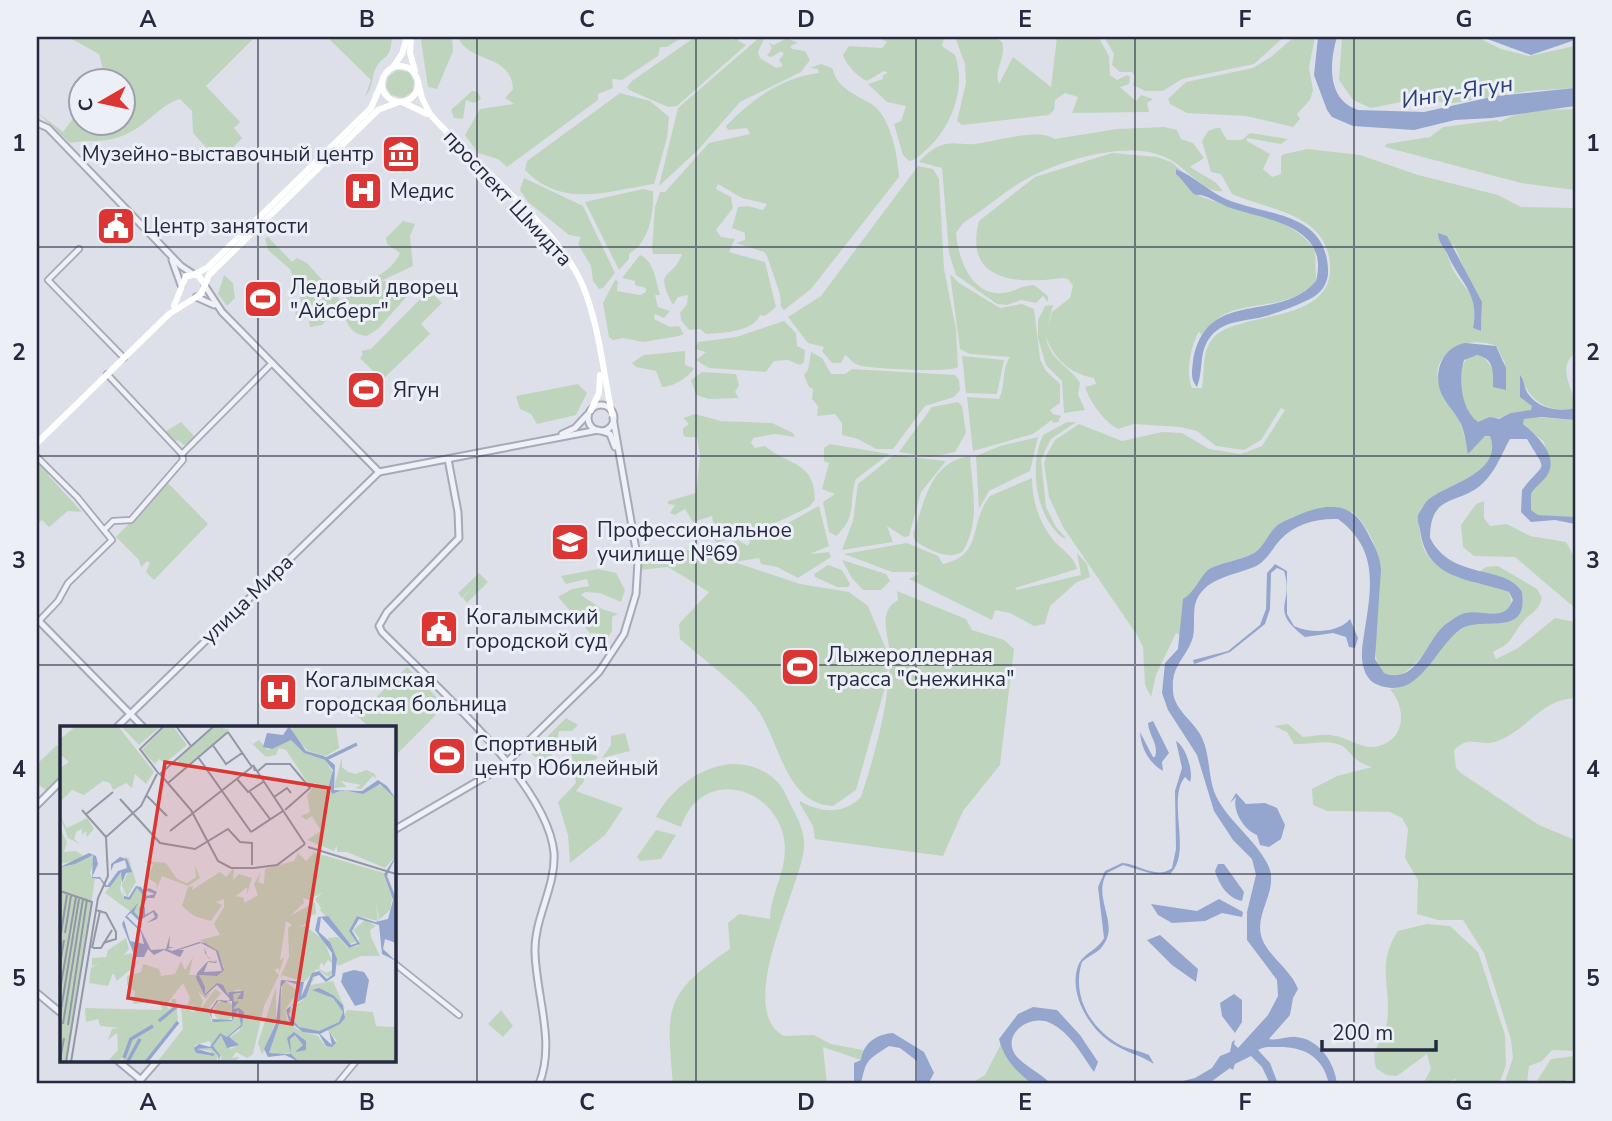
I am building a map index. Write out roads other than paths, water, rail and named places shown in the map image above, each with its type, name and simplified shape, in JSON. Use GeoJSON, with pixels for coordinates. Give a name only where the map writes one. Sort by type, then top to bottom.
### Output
{"type":"FeatureCollection","features":[{"type":"Feature","properties":{"kind":"main road"},"geometry":{"type":"LineString","coordinates":[[169,314],[179,298],[185,277],[207,268],[374,106],[383,82],[400,58],[409,37]]}},
{"type":"Feature","properties":{"kind":"main road","name":"проспект Шмидта"},"geometry":{"type":"LineString","coordinates":[[409,37],[411,59],[423,102],[437,122]]}},
{"type":"Feature","properties":{"kind":"main road"},"geometry":{"type":"LineString","coordinates":[[37,443],[169,314],[202,293],[209,275],[378,110],[413,97],[418,79],[407,67],[392,68]]}},
{"type":"Feature","properties":{"kind":"main road"},"geometry":{"type":"LineString","coordinates":[[383,82],[387,95],[400,102]]}},
{"type":"Feature","properties":{"kind":"main road","name":"проспект Шмидта"},"geometry":{"type":"LineString","coordinates":[[400,102],[418,107],[437,122],[547,234],[573,265],[588,300],[613,416]]}},
{"type":"Feature","properties":{"kind":"main road"},"geometry":{"type":"LineString","coordinates":[[194,274],[201,277],[205,285]]}},
{"type":"Feature","properties":{"kind":"main road"},"geometry":{"type":"LineString","coordinates":[[181,286],[186,296],[195,297]]}},
{"type":"Feature","properties":{"kind":"main road","name":"проспект Шмидта"},"geometry":{"type":"LineString","coordinates":[[590,411],[600,388],[599,355]]}},
{"type":"Feature","properties":{"kind":"street"},"geometry":{"type":"LineString","coordinates":[[38,123],[48,128],[164,249],[177,268],[181,286]]}},
{"type":"Feature","properties":{"kind":"street"},"geometry":{"type":"LineString","coordinates":[[114,216],[125,206]]}},
{"type":"Feature","properties":{"kind":"street"},"geometry":{"type":"LineString","coordinates":[[164,249],[194,274]]}},
{"type":"Feature","properties":{"kind":"street"},"geometry":{"type":"LineString","coordinates":[[79,250],[48,280],[124,358]]}},
{"type":"Feature","properties":{"kind":"street"},"geometry":{"type":"LineString","coordinates":[[205,285],[222,312]]}},
{"type":"Feature","properties":{"kind":"street"},"geometry":{"type":"LineString","coordinates":[[195,297],[207,300],[222,312],[379,472],[599,430],[609,427],[613,416]]}},
{"type":"Feature","properties":{"kind":"street"},"geometry":{"type":"LineString","coordinates":[[181,454],[272,363]]}},
{"type":"Feature","properties":{"kind":"street"},"geometry":{"type":"LineString","coordinates":[[104,530],[113,522],[125,522],[137,514],[181,466],[181,454],[107,374]]}},
{"type":"Feature","properties":{"kind":"street"},"geometry":{"type":"LineString","coordinates":[[396,829],[508,761],[599,672],[624,634],[636,594],[638,570],[613,416],[603,406],[590,411],[575,428],[552,438]]}},
{"type":"Feature","properties":{"kind":"street"},"geometry":{"type":"LineString","coordinates":[[590,411],[589,423],[608,433],[612,439],[622,474]]}},
{"type":"Feature","properties":{"kind":"street"},"geometry":{"type":"LineString","coordinates":[[37,457],[112,540],[68,583],[58,601],[38,620],[143,726]]}},
{"type":"Feature","properties":{"kind":"street"},"geometry":{"type":"LineString","coordinates":[[448,459],[459,519],[459,538],[380,623],[382,632],[508,761],[545,823],[554,850],[553,870],[535,948],[546,1051],[539,1084]]}},
{"type":"Feature","properties":{"kind":"street","name":"улица Мира"},"geometry":{"type":"LineString","coordinates":[[118,726],[379,472]]}},
{"type":"Feature","properties":{"kind":"street"},"geometry":{"type":"LineString","coordinates":[[37,805],[60,783]]}},
{"type":"Feature","properties":{"kind":"street"},"geometry":{"type":"LineString","coordinates":[[396,965],[459,1015]]}},
{"type":"Feature","properties":{"kind":"street"},"geometry":{"type":"LineString","coordinates":[[37,993],[60,1012]]}},
{"type":"Feature","properties":{"kind":"street"},"geometry":{"type":"LineString","coordinates":[[119,1062],[139,1082],[156,1062]]}},
{"type":"Feature","properties":{"kind":"street"},"geometry":{"type":"LineString","coordinates":[[337,1084],[355,1062]]}},
{"type":"Feature","properties":{"kind":"water"},"geometry":{"type":"Polygon","coordinates":[[[1318,37],[1337,37],[1333,79],[1341,98],[1358,110],[1424,112],[1496,96],[1575,88],[1575,106],[1492,118],[1455,120],[1414,130],[1353,126],[1332,117],[1327,110],[1314,75],[1318,37]]]}},
{"type":"Feature","properties":{"kind":"water"},"geometry":{"type":"Polygon","coordinates":[[[1482,37],[1575,37],[1575,40],[1531,55],[1482,37]]]}},
{"type":"Feature","properties":{"kind":"water"},"geometry":{"type":"Polygon","coordinates":[[[1176,169],[1226,199],[1290,218],[1304,225],[1316,236],[1324,250],[1328,269],[1324,287],[1310,299],[1277,313],[1230,324],[1211,336],[1204,348],[1197,387],[1192,378],[1193,361],[1200,338],[1212,323],[1228,314],[1283,302],[1300,294],[1316,281],[1318,263],[1314,249],[1305,237],[1293,229],[1194,194],[1176,174],[1176,169]]]}},
{"type":"Feature","properties":{"kind":"water"},"geometry":{"type":"Polygon","coordinates":[[[1438,233],[1447,236],[1482,302],[1481,331],[1473,328],[1474,305],[1438,233]]]}},
{"type":"Feature","properties":{"kind":"water"},"geometry":{"type":"Polygon","coordinates":[[[1465,343],[1496,346],[1506,368],[1506,390],[1493,387],[1492,367],[1483,357],[1477,355],[1464,360],[1462,393],[1468,410],[1478,422],[1490,417],[1499,419],[1511,413],[1531,410],[1532,406],[1520,397],[1520,375],[1527,393],[1538,404],[1563,410],[1575,408],[1575,420],[1541,417],[1524,419],[1523,424],[1545,447],[1551,462],[1546,477],[1531,494],[1531,510],[1538,515],[1574,517],[1575,524],[1555,520],[1531,522],[1521,512],[1522,490],[1540,470],[1541,463],[1527,439],[1510,439],[1486,480],[1435,512],[1430,538],[1451,561],[1514,583],[1522,592],[1522,607],[1518,616],[1511,621],[1470,625],[1461,629],[1418,677],[1398,688],[1375,684],[1365,672],[1362,653],[1370,586],[1367,557],[1361,544],[1338,519],[1314,521],[1299,526],[1286,534],[1258,565],[1219,579],[1204,589],[1194,609],[1193,637],[1174,674],[1174,696],[1179,708],[1203,741],[1216,796],[1227,814],[1262,854],[1271,872],[1270,890],[1261,917],[1261,935],[1267,949],[1290,975],[1298,989],[1293,998],[1290,1015],[1269,1039],[1296,1037],[1312,1042],[1325,1054],[1333,1068],[1337,1084],[1329,1084],[1322,1067],[1312,1055],[1288,1047],[1270,1047],[1258,1050],[1270,1063],[1278,1084],[1270,1084],[1262,1067],[1251,1056],[1208,1084],[1171,1084],[1195,1078],[1212,1068],[1220,1056],[1230,1052],[1235,1040],[1234,1044],[1238,1048],[1268,1015],[1278,996],[1277,980],[1247,940],[1247,912],[1256,875],[1252,859],[1233,840],[1214,811],[1197,755],[1168,710],[1162,693],[1165,663],[1178,649],[1183,599],[1207,571],[1256,551],[1281,523],[1314,509],[1337,507],[1358,518],[1379,559],[1381,570],[1375,659],[1384,673],[1396,675],[1413,667],[1439,631],[1460,615],[1472,612],[1493,614],[1509,607],[1513,600],[1509,592],[1452,575],[1431,559],[1424,546],[1418,521],[1419,513],[1427,501],[1481,469],[1489,460],[1492,449],[1490,436],[1485,436],[1468,454],[1462,426],[1439,387],[1439,370],[1445,356],[1450,350],[1465,343]]]}},
{"type":"Feature","properties":{"kind":"water"},"geometry":{"type":"Polygon","coordinates":[[[1275,564],[1287,571],[1287,582],[1284,571],[1277,568],[1271,573],[1270,609],[1265,624],[1230,652],[1194,664],[1193,660],[1228,651],[1260,625],[1266,609],[1267,573],[1275,564]]]}},
{"type":"Feature","properties":{"kind":"water"},"geometry":{"type":"Polygon","coordinates":[[[1287,592],[1287,614],[1294,626],[1324,631],[1339,627],[1350,619],[1358,638],[1355,648],[1349,647],[1346,637],[1333,633],[1305,637],[1294,627],[1287,619],[1285,612],[1287,592]]]}},
{"type":"Feature","properties":{"kind":"water"},"geometry":{"type":"Polygon","coordinates":[[[1153,721],[1169,753],[1162,762],[1163,771],[1150,759],[1141,738],[1140,732],[1155,757],[1156,748],[1148,723],[1153,721]]]}},
{"type":"Feature","properties":{"kind":"water"},"geometry":{"type":"Polygon","coordinates":[[[1176,741],[1185,753],[1191,778],[1190,782],[1185,777],[1180,787],[1180,840],[1176,865],[1170,874],[1153,874],[1123,865],[1107,873],[1102,891],[1109,927],[1108,936],[1099,950],[1082,962],[1079,975],[1079,987],[1086,1011],[1101,1031],[1122,1046],[1149,1055],[1154,1064],[1115,1045],[1097,1031],[1083,1011],[1076,988],[1076,977],[1080,962],[1104,938],[1098,887],[1105,871],[1122,863],[1154,872],[1172,868],[1176,849],[1175,791],[1182,768],[1176,741]]]}},
{"type":"Feature","properties":{"kind":"water"},"geometry":{"type":"Polygon","coordinates":[[[1236,793],[1246,804],[1265,803],[1277,808],[1285,825],[1281,839],[1269,847],[1260,845],[1257,835],[1240,819],[1236,797],[1230,803],[1236,793]]]}},
{"type":"Feature","properties":{"kind":"water"},"geometry":{"type":"Polygon","coordinates":[[[1218,864],[1224,864],[1244,892],[1242,901],[1228,894],[1221,885],[1215,871],[1218,864]]]}},
{"type":"Feature","properties":{"kind":"water"},"geometry":{"type":"Polygon","coordinates":[[[1219,899],[1243,912],[1242,917],[1222,913],[1205,921],[1172,923],[1158,915],[1151,904],[1197,911],[1219,899]]]}},
{"type":"Feature","properties":{"kind":"water"},"geometry":{"type":"Polygon","coordinates":[[[1160,935],[1198,969],[1196,982],[1172,965],[1147,940],[1160,935]]]}},
{"type":"Feature","properties":{"kind":"water"},"geometry":{"type":"Polygon","coordinates":[[[1234,994],[1242,1000],[1242,1022],[1235,1033],[1222,1016],[1220,1003],[1234,994]]]}},
{"type":"Feature","properties":{"kind":"water"},"geometry":{"type":"Polygon","coordinates":[[[1033,1007],[1057,1010],[1080,1035],[1098,1062],[1094,1072],[1064,1032],[1042,1021],[1034,1021],[1019,1028],[1014,1034],[1012,1049],[1021,1061],[1051,1084],[1032,1084],[1016,1069],[1007,1059],[999,1039],[1018,1014],[1033,1007]]]}},
{"type":"Feature","properties":{"kind":"water"},"geometry":{"type":"Polygon","coordinates":[[[893,1033],[924,1052],[934,1073],[928,1084],[917,1084],[917,1061],[900,1048],[889,1046],[869,1061],[861,1084],[854,1084],[854,1063],[861,1060],[868,1044],[882,1035],[893,1033]]]}},
{"type":"Feature","properties":{"kind":"place","name":"Музейно-выставочный центр"},"geometry":{"type":"Point","coordinates":[401,154]}},
{"type":"Feature","properties":{"kind":"place","name":"Медис"},"geometry":{"type":"Point","coordinates":[363,191]}},
{"type":"Feature","properties":{"kind":"place","name":"Центр занятости"},"geometry":{"type":"Point","coordinates":[116,226]}},
{"type":"Feature","properties":{"kind":"place","name":"Ледовый дворец \"Айсберг\""},"geometry":{"type":"Point","coordinates":[263,299]}},
{"type":"Feature","properties":{"kind":"place","name":"Ягун"},"geometry":{"type":"Point","coordinates":[366,390]}},
{"type":"Feature","properties":{"kind":"place","name":"Профессиональное училище №69"},"geometry":{"type":"Point","coordinates":[570,542]}},
{"type":"Feature","properties":{"kind":"place","name":"Когалымский городской суд"},"geometry":{"type":"Point","coordinates":[439,629]}},
{"type":"Feature","properties":{"kind":"place","name":"Лыжероллерная трасса \"Снежинка\""},"geometry":{"type":"Point","coordinates":[800,667]}},
{"type":"Feature","properties":{"kind":"place","name":"Когалымская городская больница"},"geometry":{"type":"Point","coordinates":[278,692]}},
{"type":"Feature","properties":{"kind":"place","name":"Спортивный центр Юбилейный"},"geometry":{"type":"Point","coordinates":[447,756]}},
{"type":"Feature","properties":{"kind":"water label","name":"Ингу-Ягун"},"geometry":{"type":"Point","coordinates":[1457,92]}}]}
